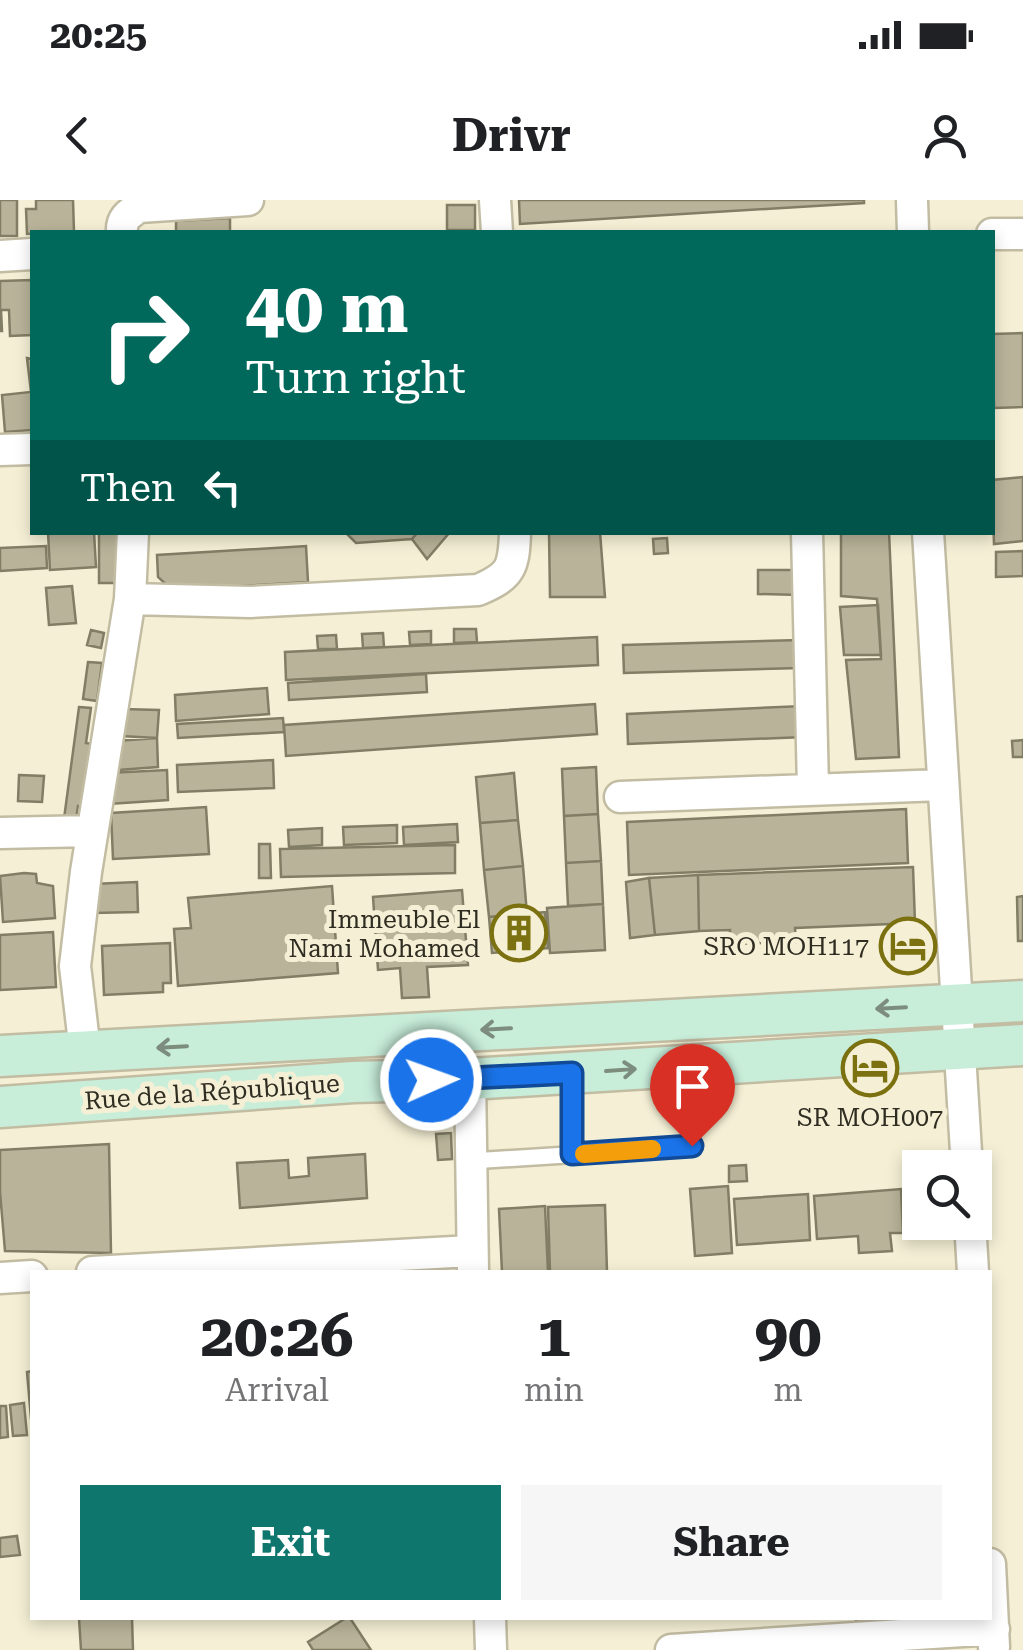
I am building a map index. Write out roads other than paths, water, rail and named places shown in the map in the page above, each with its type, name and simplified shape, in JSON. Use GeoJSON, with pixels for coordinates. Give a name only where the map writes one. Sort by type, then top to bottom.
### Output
{"type":"FeatureCollection","features":[{"type":"Feature","properties":{"kind":"main road","name":"Rue de la République"},"geometry":{"type":"LineString","coordinates":[[0,1056],[1023,1002]]}},
{"type":"Feature","properties":{"kind":"main road","name":"Rue de la République"},"geometry":{"type":"LineString","coordinates":[[0,1107],[353,1082],[470,1079],[1023,1045]]}},
{"type":"Feature","properties":{"kind":"street"},"geometry":{"type":"LineString","coordinates":[[122,230],[129,213],[139,207],[248,200]]}},
{"type":"Feature","properties":{"kind":"street"},"geometry":{"type":"LineString","coordinates":[[495,200],[497,230]]}},
{"type":"Feature","properties":{"kind":"street"},"geometry":{"type":"LineString","coordinates":[[912,200],[912,230]]}},
{"type":"Feature","properties":{"kind":"street"},"geometry":{"type":"LineString","coordinates":[[995,234],[1023,234]]}},
{"type":"Feature","properties":{"kind":"street"},"geometry":{"type":"LineString","coordinates":[[0,256],[30,254]]}},
{"type":"Feature","properties":{"kind":"street"},"geometry":{"type":"LineString","coordinates":[[0,450],[30,449]]}},
{"type":"Feature","properties":{"kind":"street"},"geometry":{"type":"LineString","coordinates":[[85,1051],[76,966],[92,831],[130,600],[134,535]]}},
{"type":"Feature","properties":{"kind":"street"},"geometry":{"type":"LineString","coordinates":[[130,600],[250,602],[478,590],[499,581],[514,561],[515,535]]}},
{"type":"Feature","properties":{"kind":"street"},"geometry":{"type":"LineString","coordinates":[[807,535],[813,788]]}},
{"type":"Feature","properties":{"kind":"street"},"geometry":{"type":"LineString","coordinates":[[928,535],[966,1150]]}},
{"type":"Feature","properties":{"kind":"street"},"geometry":{"type":"LineString","coordinates":[[620,797],[942,785]]}},
{"type":"Feature","properties":{"kind":"street"},"geometry":{"type":"LineString","coordinates":[[0,832],[92,831]]}},
{"type":"Feature","properties":{"kind":"street"},"geometry":{"type":"LineString","coordinates":[[168,1270],[472,1262],[470,1079]]}},
{"type":"Feature","properties":{"kind":"street"},"geometry":{"type":"LineString","coordinates":[[971,1240],[973,1270]]}},
{"type":"Feature","properties":{"kind":"street"},"geometry":{"type":"LineString","coordinates":[[0,1278],[30,1276]]}},
{"type":"Feature","properties":{"kind":"street"},"geometry":{"type":"LineString","coordinates":[[670,1650],[994,1640],[992,1602]]}},
{"type":"Feature","properties":{"kind":"street"},"geometry":{"type":"LineString","coordinates":[[490,1620],[492,1650]]}},
{"type":"Feature","properties":{"kind":"lane"},"geometry":{"type":"LineString","coordinates":[[572,1073],[572,1154]]}},
{"type":"Feature","properties":{"kind":"lane"},"geometry":{"type":"LineString","coordinates":[[471,1162],[692,1146]]}},
{"type":"Feature","properties":{"kind":"place","name":"Immeuble El Nami Mohamed"},"geometry":{"type":"Point","coordinates":[519,933]}},
{"type":"Feature","properties":{"kind":"place","name":"SRO MOH117"},"geometry":{"type":"Point","coordinates":[908,946]}},
{"type":"Feature","properties":{"kind":"place","name":"SR MOH007"},"geometry":{"type":"Point","coordinates":[870,1068]}}]}
